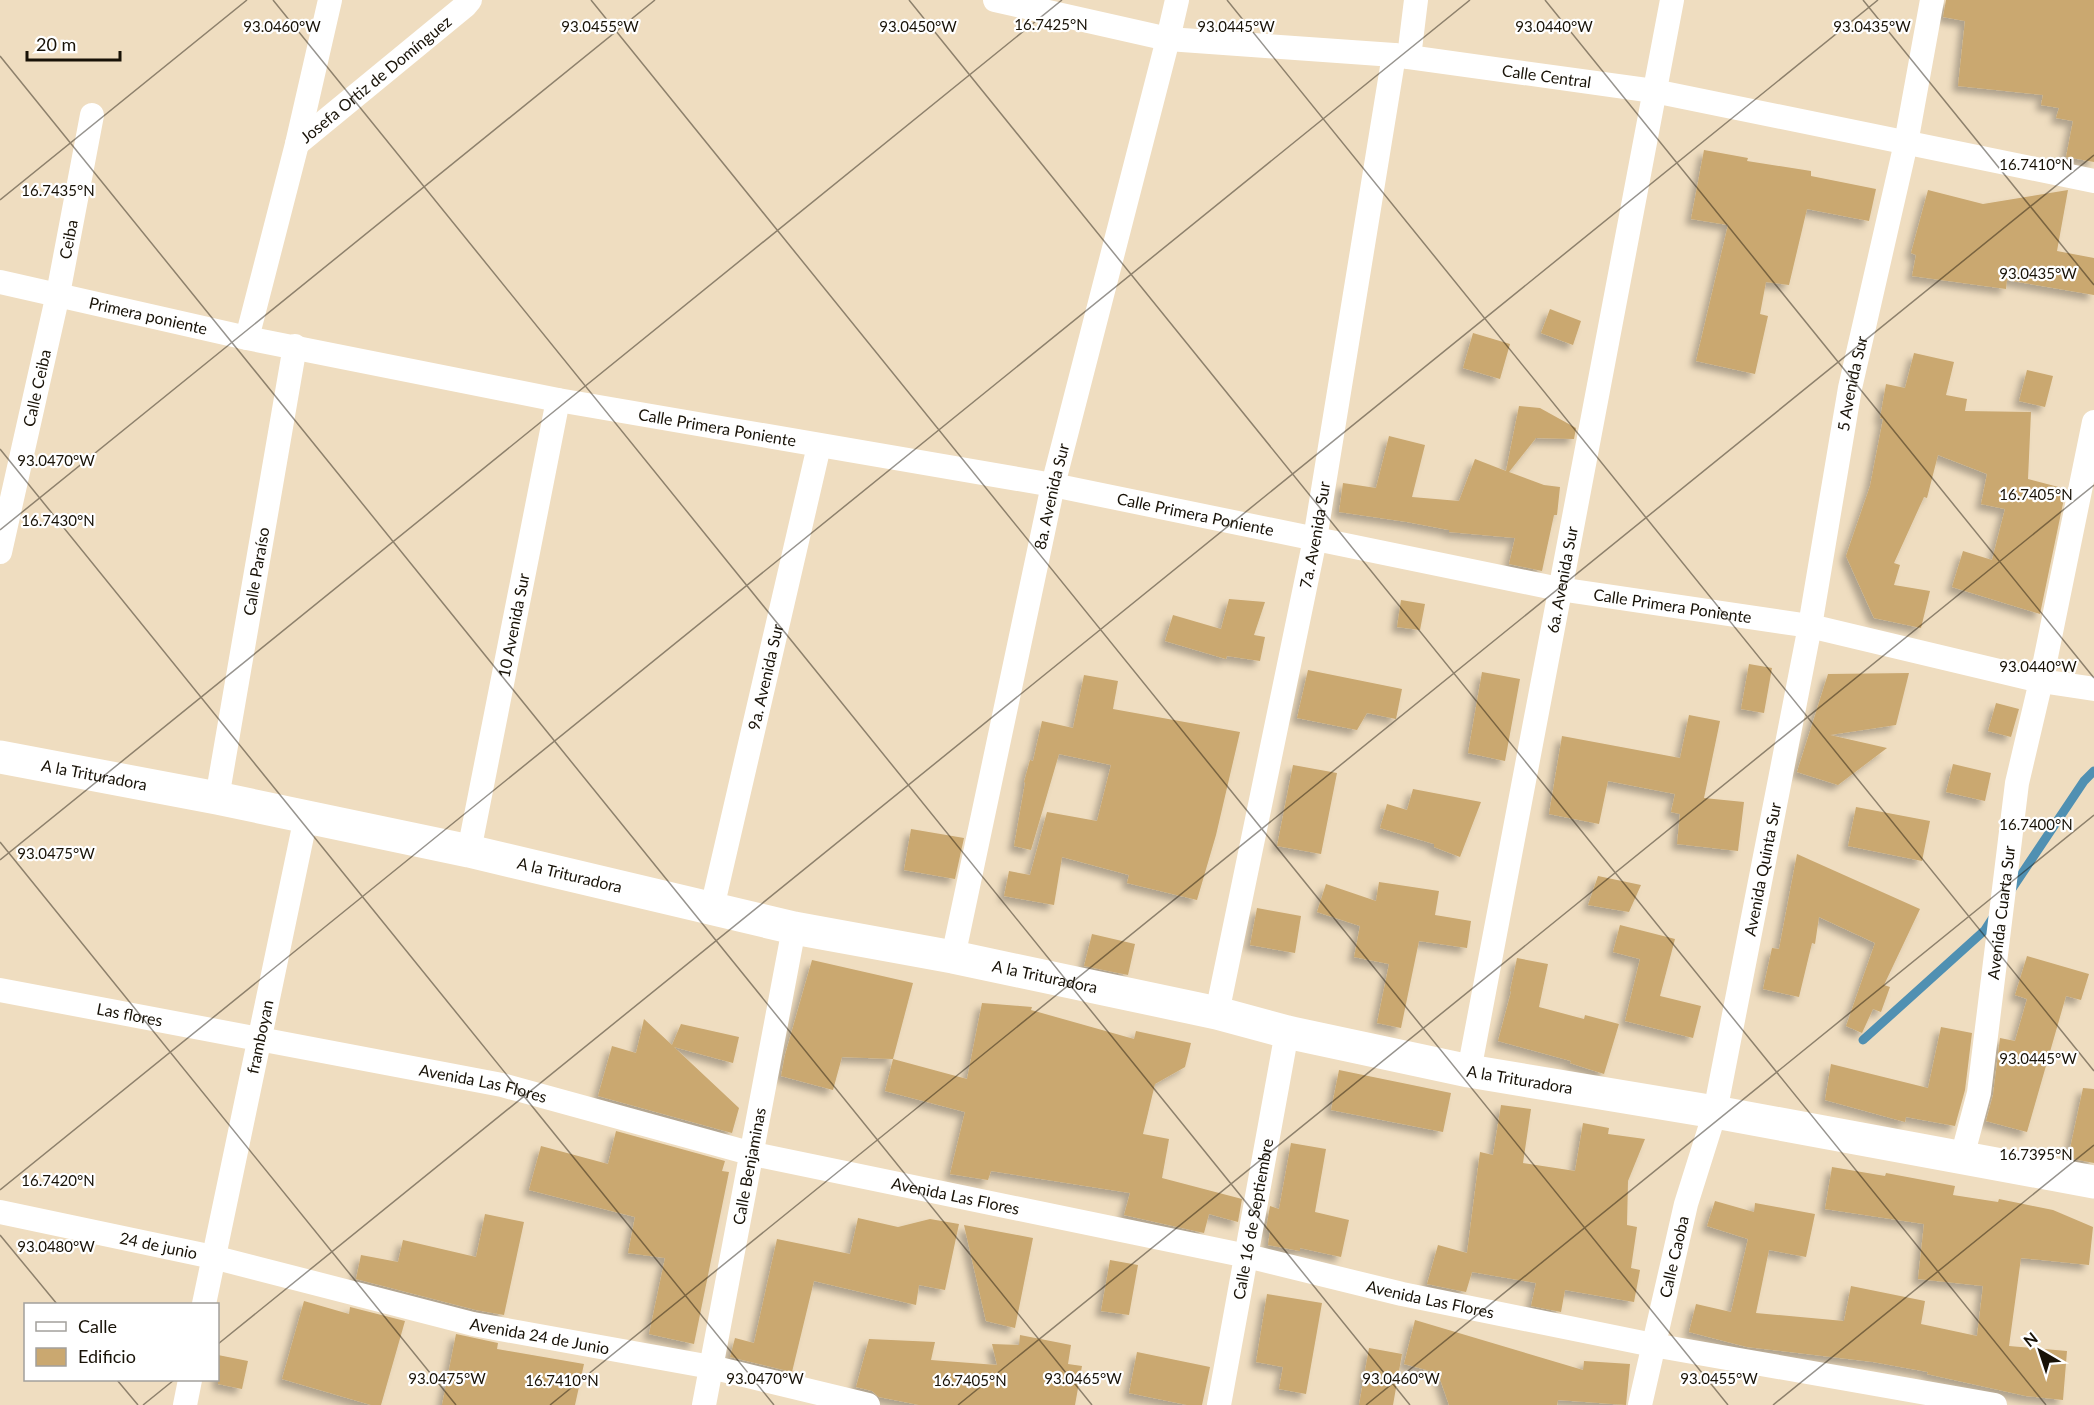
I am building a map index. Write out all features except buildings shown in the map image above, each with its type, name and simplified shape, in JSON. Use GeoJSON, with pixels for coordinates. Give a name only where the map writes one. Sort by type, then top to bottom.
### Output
{"type":"FeatureCollection","features":[{"type":"Feature","properties":{"kind":"street"},"geometry":{"type":"LineString","coordinates":[[297,144],[330,0]]}},
{"type":"Feature","properties":{"kind":"street","name":"Josefa Ortiz de Domínguez"},"geometry":{"type":"LineString","coordinates":[[247,338],[297,144],[470,0]]}},
{"type":"Feature","properties":{"kind":"street","name":"Calle Central"},"geometry":{"type":"LineString","coordinates":[[995,0],[1168,39],[1402,56],[1654,91],[2094,181]]}},
{"type":"Feature","properties":{"kind":"street","name":"8a. Avenida Sur"},"geometry":{"type":"LineString","coordinates":[[953,957],[1053,485],[1177,0]]}},
{"type":"Feature","properties":{"kind":"street","name":"7a. Avenida Sur"},"geometry":{"type":"LineString","coordinates":[[1217,1013],[1315,539],[1402,56],[1416,0]]}},
{"type":"Feature","properties":{"kind":"street","name":"6a. Avenida Sur"},"geometry":{"type":"LineString","coordinates":[[1468,1071],[1672,0]]}},
{"type":"Feature","properties":{"kind":"street"},"geometry":{"type":"LineString","coordinates":[[1906,143],[1932,0]]}},
{"type":"Feature","properties":{"kind":"street","name":"Ceiba"},"geometry":{"type":"LineString","coordinates":[[58,294],[92,115]]}},
{"type":"Feature","properties":{"kind":"street","name":"5 Avenida Sur"},"geometry":{"type":"LineString","coordinates":[[1810,626],[1850,388],[1906,143]]}},
{"type":"Feature","properties":{"kind":"street","name":"Primera poniente"},"geometry":{"type":"LineString","coordinates":[[0,282],[247,338],[295,346]]}},
{"type":"Feature","properties":{"kind":"street","name":"Calle Ceiba"},"geometry":{"type":"LineString","coordinates":[[0,552],[58,294]]}},
{"type":"Feature","properties":{"kind":"street","name":"Calle Primera Poniente"},"geometry":{"type":"LineString","coordinates":[[295,346],[558,400],[1053,485],[1559,589],[1810,626],[2041,681],[2094,689]]}},
{"type":"Feature","properties":{"kind":"street","name":"Calle Paraíso"},"geometry":{"type":"LineString","coordinates":[[217,798],[295,346]]}},
{"type":"Feature","properties":{"kind":"street","name":"10 Avenida Sur"},"geometry":{"type":"LineString","coordinates":[[469,851],[558,400]]}},
{"type":"Feature","properties":{"kind":"street","name":"Avenida Cuarta Sur"},"geometry":{"type":"LineString","coordinates":[[1962,1157],[1979,1093],[2017,783],[2041,681],[2094,422]]}},
{"type":"Feature","properties":{"kind":"street","name":"9a. Avenida Sur"},"geometry":{"type":"LineString","coordinates":[[712,908],[819,446]]}},
{"type":"Feature","properties":{"kind":"street","name":"Avenida Quinta Sur"},"geometry":{"type":"LineString","coordinates":[[1715,1112],[1810,626]]}},
{"type":"Feature","properties":{"kind":"street","name":"A la Trituradora"},"geometry":{"type":"LineString","coordinates":[[0,757],[217,798],[469,851],[794,928],[953,957],[1217,1013],[1287,1032],[1468,1071],[1715,1112],[2094,1182]]}},
{"type":"Feature","properties":{"kind":"street","name":"framboyan"},"geometry":{"type":"LineString","coordinates":[[204,1303],[306,817]]}},
{"type":"Feature","properties":{"kind":"street","name":"Calle Benjaminas"},"geometry":{"type":"LineString","coordinates":[[704,1405],[794,928]]}},
{"type":"Feature","properties":{"kind":"street","name":"Las flores"},"geometry":{"type":"LineString","coordinates":[[0,990],[260,1038]]}},
{"type":"Feature","properties":{"kind":"street","name":"Calle 16 de Septiembre"},"geometry":{"type":"LineString","coordinates":[[1219,1405],[1287,1032]]}},
{"type":"Feature","properties":{"kind":"street","name":"Avenida Las Flores"},"geometry":{"type":"LineString","coordinates":[[260,1038],[502,1085],[753,1154],[1247,1256],[1402,1294],[1653,1345],[1995,1405]]}},
{"type":"Feature","properties":{"kind":"street","name":"Calle Caoba"},"geometry":{"type":"LineString","coordinates":[[1640,1405],[1686,1204],[1715,1112]]}},
{"type":"Feature","properties":{"kind":"street","name":"24 de junio"},"geometry":{"type":"LineString","coordinates":[[0,1212],[213,1257]]}},
{"type":"Feature","properties":{"kind":"street","name":"Avenida 24 de Junio"},"geometry":{"type":"LineString","coordinates":[[213,1257],[473,1324],[711,1367],[868,1405]]}},
{"type":"Feature","properties":{"kind":"street"},"geometry":{"type":"LineString","coordinates":[[185,1405],[190,1381]]}},
{"type":"Feature","properties":{"kind":"waterway"},"geometry":{"type":"LineString","coordinates":[[2011,890],[2084,781],[2094,771]]}},
{"type":"Feature","properties":{"kind":"waterway"},"geometry":{"type":"LineString","coordinates":[[1863,1040],[1985,930],[1994,916]]}}]}
